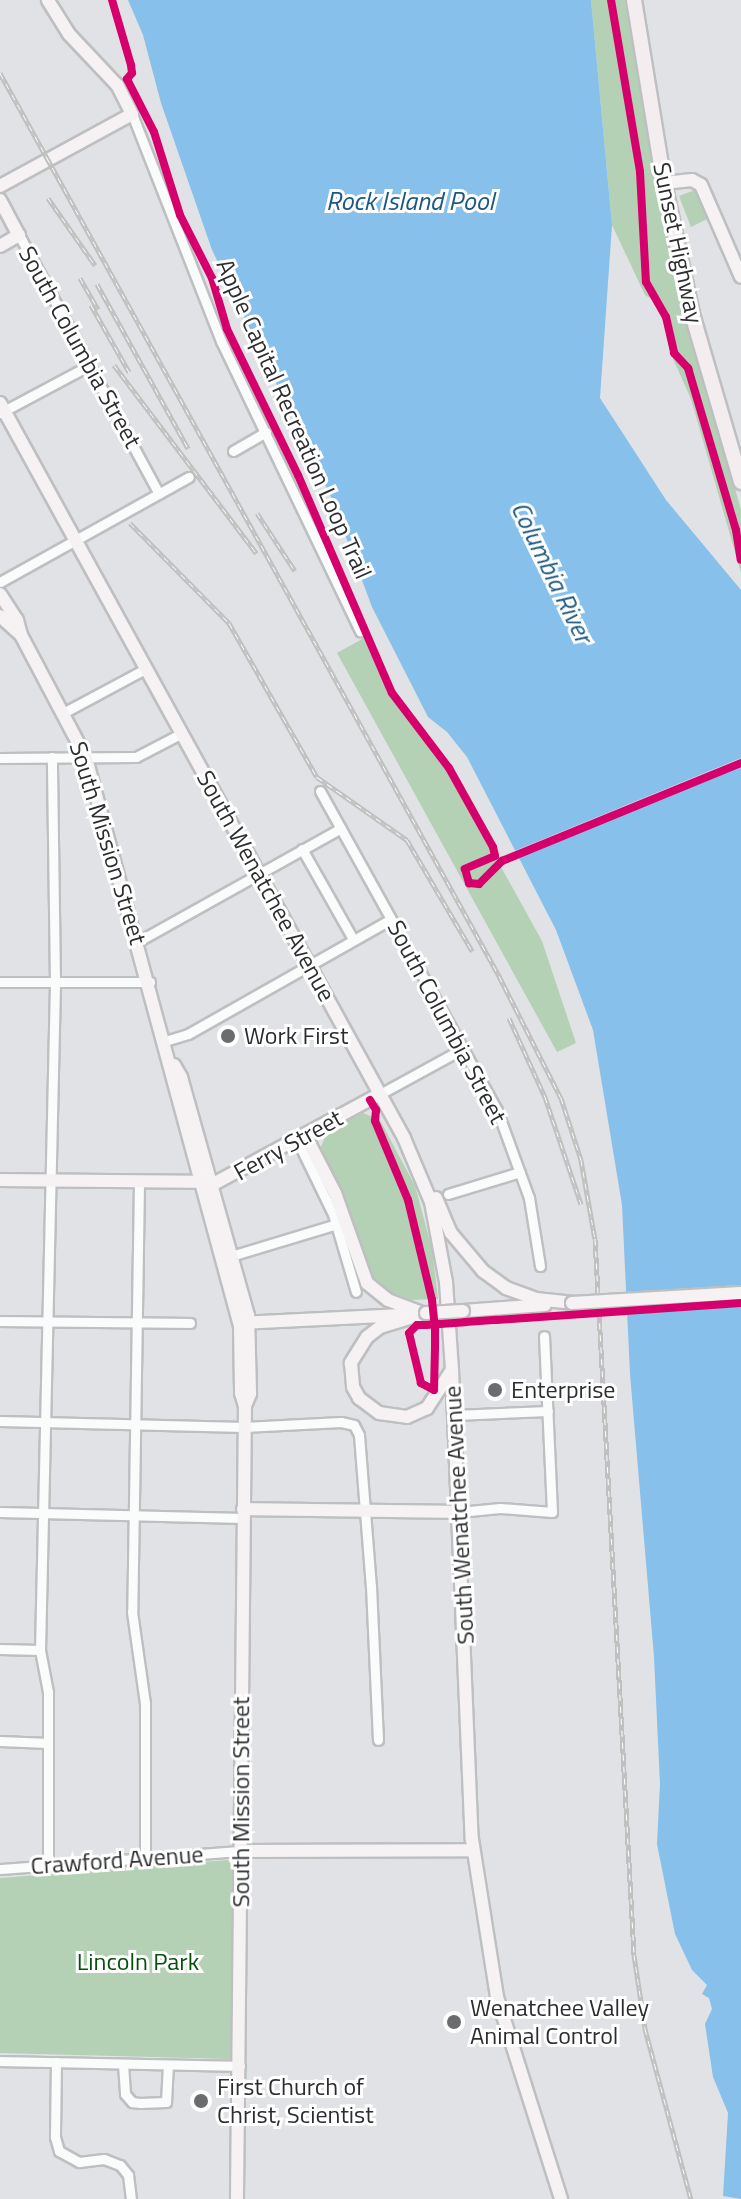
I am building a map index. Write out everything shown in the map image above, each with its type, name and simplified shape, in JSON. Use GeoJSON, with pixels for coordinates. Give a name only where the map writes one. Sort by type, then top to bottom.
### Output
{"type":"FeatureCollection","features":[{"type":"Feature","properties":{"kind":"highway","name":"Sunset Highway"},"geometry":{"type":"LineString","coordinates":[[634,0],[664,183],[692,314],[741,482]]}},
{"type":"Feature","properties":{"kind":"main road"},"geometry":{"type":"LineString","coordinates":[[0,186],[132,114],[117,85],[69,34],[48,0]]}},
{"type":"Feature","properties":{"kind":"main road"},"geometry":{"type":"LineString","coordinates":[[664,183],[692,180],[701,185],[741,277]]}},
{"type":"Feature","properties":{"kind":"main road","name":"South Columbia Street"},"geometry":{"type":"LineString","coordinates":[[0,200],[19,235]]}},
{"type":"Feature","properties":{"kind":"main road"},"geometry":{"type":"LineString","coordinates":[[0,246],[19,235]]}},
{"type":"Feature","properties":{"kind":"main road","name":"South Wenatchee Avenue"},"geometry":{"type":"LineString","coordinates":[[1,409],[310,964],[425,1185],[443,1261],[452,1370],[473,1850],[497,1997],[561,2199]]}},
{"type":"Feature","properties":{"kind":"main road","name":"South Mission Street"},"geometry":{"type":"LineString","coordinates":[[0,594],[17,620],[21,635],[86,758],[150,982],[170,1059],[172,1080],[231,1256],[244,1323],[241,1393],[245,1406],[237,2199]]}},
{"type":"Feature","properties":{"kind":"main road"},"geometry":{"type":"LineString","coordinates":[[0,616],[21,635]]}},
{"type":"Feature","properties":{"kind":"main road","name":"Ferry Street"},"geometry":{"type":"LineString","coordinates":[[0,1180],[222,1181],[380,1094]]}},
{"type":"Feature","properties":{"kind":"main road"},"geometry":{"type":"LineString","coordinates":[[301,1137],[335,1193],[367,1283],[388,1300],[426,1313]]}},
{"type":"Feature","properties":{"kind":"main road","name":"South Mission Street"},"geometry":{"type":"LineString","coordinates":[[206,1183],[244,1323]]}},
{"type":"Feature","properties":{"kind":"main road"},"geometry":{"type":"LineString","coordinates":[[425,1185],[437,1199],[451,1233],[483,1271],[506,1288],[536,1299],[572,1303]]}},
{"type":"Feature","properties":{"kind":"main road"},"geometry":{"type":"LineString","coordinates":[[244,1323],[741,1293]]}},
{"type":"Feature","properties":{"kind":"main road"},"geometry":{"type":"LineString","coordinates":[[426,1313],[380,1327],[367,1337],[351,1363],[353,1387],[368,1408],[388,1417],[407,1417],[427,1408],[452,1370]]}},
{"type":"Feature","properties":{"kind":"main road"},"geometry":{"type":"LineString","coordinates":[[243,1478],[259,1504],[281,1505],[286,1509]]}},
{"type":"Feature","properties":{"kind":"main road"},"geometry":{"type":"LineString","coordinates":[[243,1514],[286,1509],[459,1512]]}},
{"type":"Feature","properties":{"kind":"main road","name":"Crawford Avenue"},"geometry":{"type":"LineString","coordinates":[[241,1851],[473,1850]]}},
{"type":"Feature","properties":{"kind":"street"},"geometry":{"type":"LineString","coordinates":[[132,114],[221,341],[360,631]]}},
{"type":"Feature","properties":{"kind":"street","name":"South Columbia Street"},"geometry":{"type":"LineString","coordinates":[[19,235],[159,494]]}},
{"type":"Feature","properties":{"kind":"street"},"geometry":{"type":"LineString","coordinates":[[1,409],[90,365]]}},
{"type":"Feature","properties":{"kind":"street"},"geometry":{"type":"LineString","coordinates":[[233,451],[266,432]]}},
{"type":"Feature","properties":{"kind":"street"},"geometry":{"type":"LineString","coordinates":[[0,582],[189,477]]}},
{"type":"Feature","properties":{"kind":"street"},"geometry":{"type":"LineString","coordinates":[[63,713],[147,668]]}},
{"type":"Feature","properties":{"kind":"street"},"geometry":{"type":"LineString","coordinates":[[0,758],[143,756],[182,733]]}},
{"type":"Feature","properties":{"kind":"street"},"geometry":{"type":"LineString","coordinates":[[48,1866],[48,1692],[40,1650],[50,1323],[55,982],[52,757]]}},
{"type":"Feature","properties":{"kind":"street","name":"South Columbia Street"},"geometry":{"type":"LineString","coordinates":[[320,791],[497,1110],[535,1221],[540,1266]]}},
{"type":"Feature","properties":{"kind":"street"},"geometry":{"type":"LineString","coordinates":[[139,941],[341,828]]}},
{"type":"Feature","properties":{"kind":"street"},"geometry":{"type":"LineString","coordinates":[[302,849],[353,939]]}},
{"type":"Feature","properties":{"kind":"street"},"geometry":{"type":"LineString","coordinates":[[165,1041],[188,1034],[391,919]]}},
{"type":"Feature","properties":{"kind":"street"},"geometry":{"type":"LineString","coordinates":[[0,982],[150,982]]}},
{"type":"Feature","properties":{"kind":"street","name":"Ferry Street"},"geometry":{"type":"LineString","coordinates":[[380,1094],[464,1048]]}},
{"type":"Feature","properties":{"kind":"street"},"geometry":{"type":"LineString","coordinates":[[301,1137],[337,1224],[356,1292]]}},
{"type":"Feature","properties":{"kind":"street"},"geometry":{"type":"LineString","coordinates":[[448,1194],[520,1172]]}},
{"type":"Feature","properties":{"kind":"street"},"geometry":{"type":"LineString","coordinates":[[139,1183],[132,1621],[145,1703],[145,1858]]}},
{"type":"Feature","properties":{"kind":"street"},"geometry":{"type":"LineString","coordinates":[[231,1256],[337,1224]]}},
{"type":"Feature","properties":{"kind":"street"},"geometry":{"type":"LineString","coordinates":[[0,1321],[190,1323]]}},
{"type":"Feature","properties":{"kind":"street"},"geometry":{"type":"LineString","coordinates":[[459,1512],[500,1508],[552,1512],[544,1336]]}},
{"type":"Feature","properties":{"kind":"street"},"geometry":{"type":"LineString","coordinates":[[455,1415],[548,1411]]}},
{"type":"Feature","properties":{"kind":"street"},"geometry":{"type":"LineString","coordinates":[[0,1421],[244,1427],[341,1422],[354,1425],[359,1435],[371,1586],[378,1740]]}},
{"type":"Feature","properties":{"kind":"street"},"geometry":{"type":"LineString","coordinates":[[0,1512],[243,1514]]}},
{"type":"Feature","properties":{"kind":"street"},"geometry":{"type":"LineString","coordinates":[[0,1649],[40,1650]]}},
{"type":"Feature","properties":{"kind":"street"},"geometry":{"type":"LineString","coordinates":[[0,1741],[48,1743]]}},
{"type":"Feature","properties":{"kind":"street","name":"Crawford Avenue"},"geometry":{"type":"LineString","coordinates":[[0,1869],[241,1851]]}},
{"type":"Feature","properties":{"kind":"street"},"geometry":{"type":"LineString","coordinates":[[0,2061],[240,2066]]}},
{"type":"Feature","properties":{"kind":"street"},"geometry":{"type":"LineString","coordinates":[[56,2062],[55,2137],[59,2151],[79,2162],[104,2159],[120,2165],[128,2175],[131,2199]]}},
{"type":"Feature","properties":{"kind":"street"},"geometry":{"type":"LineString","coordinates":[[123,2064],[125,2094],[140,2103],[166,2102],[168,2065]]}},
{"type":"Feature","properties":{"kind":"green space"},"geometry":{"type":"Polygon","coordinates":[[[591,0],[625,0],[663,224],[741,510],[741,573],[691,399],[670,352],[663,318],[653,300],[645,295],[612,225],[591,0]]]}},
{"type":"Feature","properties":{"kind":"green space"},"geometry":{"type":"Polygon","coordinates":[[[695,190],[709,218],[691,227],[679,196],[695,190]]]}},
{"type":"Feature","properties":{"kind":"green space"},"geometry":{"type":"Polygon","coordinates":[[[364,638],[391,694],[443,762],[542,941],[576,1043],[557,1052],[337,653],[364,638]]]}},
{"type":"Feature","properties":{"kind":"green space"},"geometry":{"type":"Polygon","coordinates":[[[363,1113],[380,1120],[415,1186],[432,1249],[438,1299],[408,1300],[388,1294],[372,1280],[366,1267],[320,1149],[328,1130],[363,1113]]]}},
{"type":"Feature","properties":{"kind":"green space","name":"Lincoln Park"},"geometry":{"type":"Polygon","coordinates":[[[228,1860],[233,1867],[235,2054],[230,2059],[0,2053],[0,1878],[228,1860]]]}},
{"type":"Feature","properties":{"kind":"water","name":"Rock Island Pool"},"geometry":{"type":"Polygon","coordinates":[[[128,0],[591,0],[612,225],[600,398],[666,500],[741,590],[741,2199],[723,2196],[728,2113],[713,2077],[705,2024],[712,2009],[709,1998],[702,1994],[707,1985],[692,1970],[675,1934],[657,1844],[660,1784],[654,1657],[630,1374],[622,1205],[593,1030],[556,930],[467,757],[447,732],[428,717],[372,607],[331,497],[212,250],[161,103],[143,35],[128,0]]]}},
{"type":"Feature","properties":{"kind":"pier"},"geometry":{"type":"Polygon","coordinates":[[[741,758],[741,765],[515,858],[512,852],[741,758]]]}},
{"type":"Feature","properties":{"kind":"pier"},"geometry":{"type":"Polygon","coordinates":[[[741,1286],[741,1305],[623,1311],[622,1292],[741,1286]]]}},
{"type":"Feature","properties":{"kind":"railway"},"geometry":{"type":"LineString","coordinates":[[0,73],[499,976],[561,1098],[581,1160],[595,1239],[634,1955],[645,2029],[691,2199]]}},
{"type":"Feature","properties":{"kind":"railway"},"geometry":{"type":"LineString","coordinates":[[48,198],[95,265]]}},
{"type":"Feature","properties":{"kind":"railway"},"geometry":{"type":"LineString","coordinates":[[80,278],[98,309]]}},
{"type":"Feature","properties":{"kind":"railway"},"geometry":{"type":"LineString","coordinates":[[97,284],[188,448]]}},
{"type":"Feature","properties":{"kind":"railway"},"geometry":{"type":"LineString","coordinates":[[91,305],[129,372]]}},
{"type":"Feature","properties":{"kind":"railway"},"geometry":{"type":"LineString","coordinates":[[114,365],[256,553]]}},
{"type":"Feature","properties":{"kind":"railway"},"geometry":{"type":"LineString","coordinates":[[257,513],[295,571]]}},
{"type":"Feature","properties":{"kind":"railway"},"geometry":{"type":"LineString","coordinates":[[130,523],[229,623],[317,777],[407,840],[472,951]]}},
{"type":"Feature","properties":{"kind":"railway"},"geometry":{"type":"LineString","coordinates":[[509,1018],[545,1097],[581,1204]]}},
{"type":"Feature","properties":{"kind":"cycle path","name":"Apple Capital Recreation Loop Trail"},"geometry":{"type":"LineString","coordinates":[[112,0],[131,65],[132,73],[127,79],[154,132],[180,215],[212,278],[227,329],[298,475],[392,693],[449,768],[493,847],[495,856],[465,869],[469,883],[479,884],[502,861],[741,763]]}},
{"type":"Feature","properties":{"kind":"cycle path"},"geometry":{"type":"LineString","coordinates":[[611,0],[640,172],[646,282],[666,317],[674,353],[688,368],[736,530],[741,560]]}},
{"type":"Feature","properties":{"kind":"cycle path"},"geometry":{"type":"LineString","coordinates":[[370,1100],[376,1110],[375,1121],[408,1200],[432,1300],[435,1330],[434,1390],[421,1383],[409,1333],[417,1325],[426,1325],[465,1322],[741,1303]]}},
{"type":"Feature","properties":{"kind":"place","name":"Work First"},"geometry":{"type":"Point","coordinates":[228,1036]}},
{"type":"Feature","properties":{"kind":"place","name":"Enterprise"},"geometry":{"type":"Point","coordinates":[495,1390]}},
{"type":"Feature","properties":{"kind":"place","name":"Wenatchee Valley Animal Control"},"geometry":{"type":"Point","coordinates":[454,2022]}},
{"type":"Feature","properties":{"kind":"place","name":"First Church of Christ, Scientist"},"geometry":{"type":"Point","coordinates":[201,2101]}},
{"type":"Feature","properties":{"kind":"water label","name":"Columbia River"},"geometry":{"type":"Point","coordinates":[552,572]}}]}
